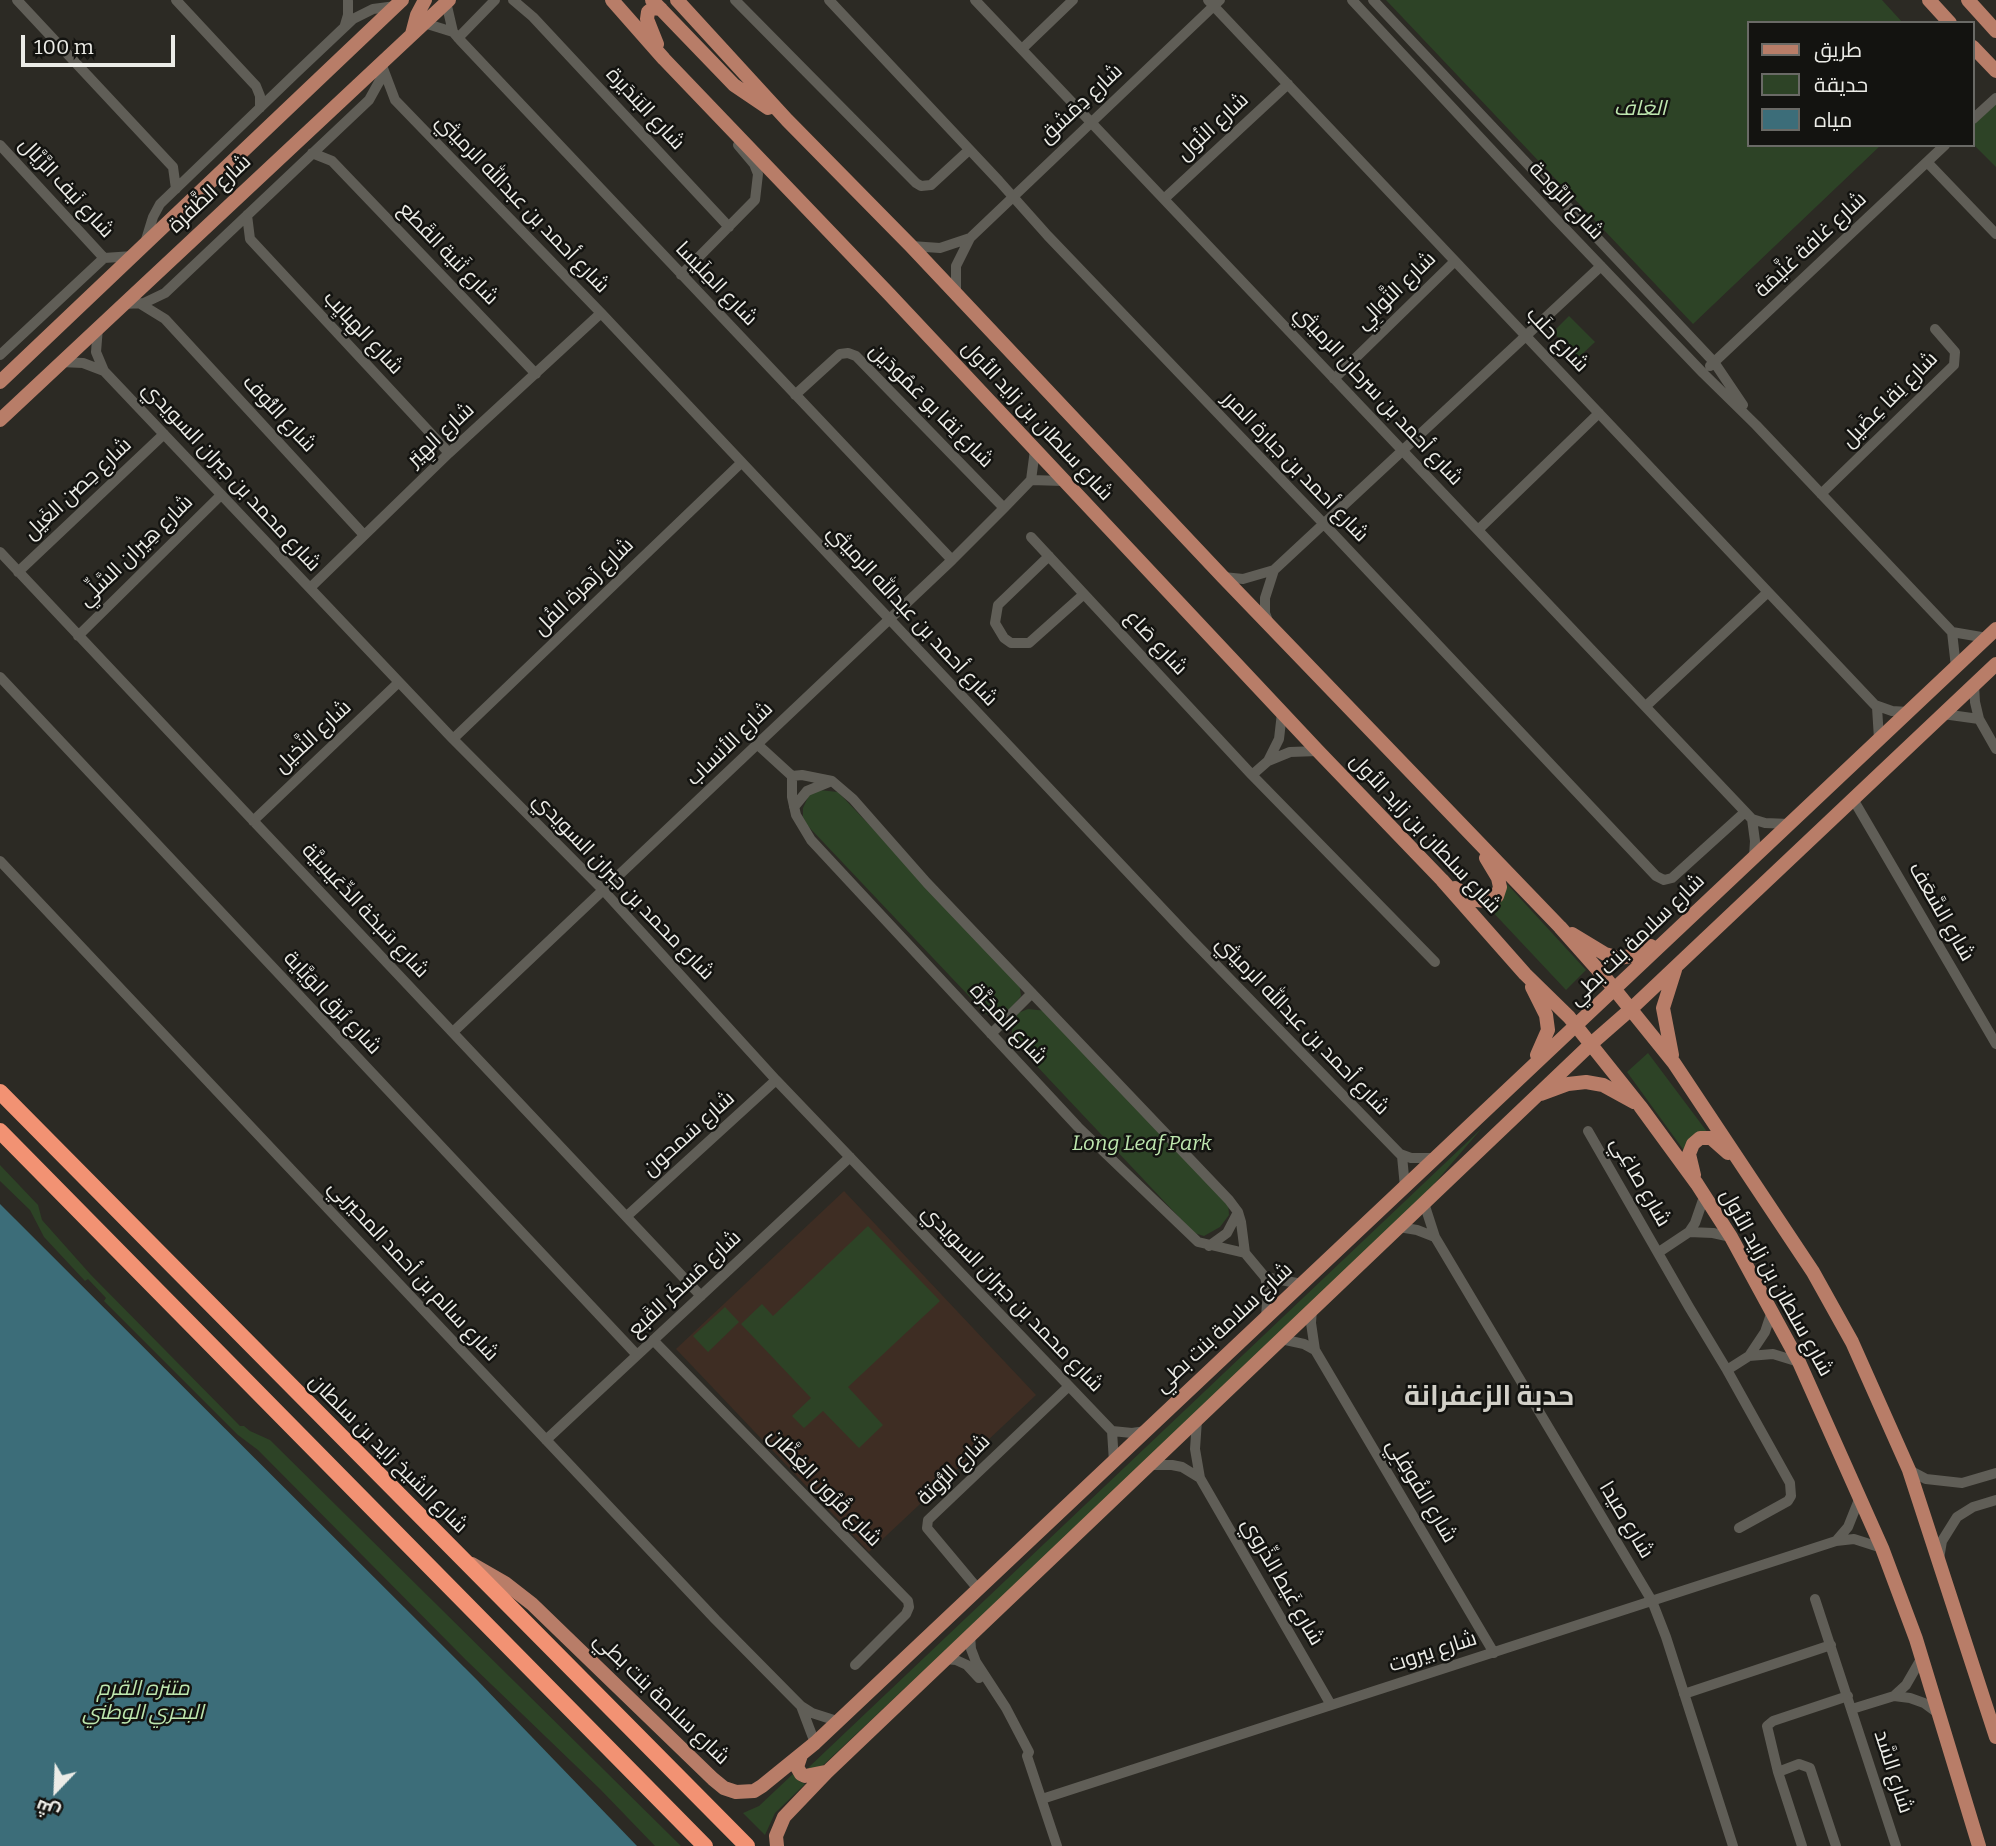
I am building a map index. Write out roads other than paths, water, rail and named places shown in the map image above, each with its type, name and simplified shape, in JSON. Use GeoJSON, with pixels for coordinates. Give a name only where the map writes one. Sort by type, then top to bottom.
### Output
{"type":"FeatureCollection","features":[{"type":"Feature","properties":{"kind":"highway","name":"شارع الشيخ زايد بن سلطان"},"geometry":{"type":"LineString","coordinates":[[0,1092],[747,1846]]}},
{"type":"Feature","properties":{"kind":"highway"},"geometry":{"type":"LineString","coordinates":[[0,1131],[705,1846]]}},
{"type":"Feature","properties":{"kind":"main road"},"geometry":{"type":"LineString","coordinates":[[412,34],[417,15],[425,0]]}},
{"type":"Feature","properties":{"kind":"main road","name":"شارع سلطان بن زايد الأول"},"geometry":{"type":"LineString","coordinates":[[612,0],[704,102],[1442,880],[1525,974],[1577,1026],[1640,1106],[1731,1237],[1799,1362],[1882,1548],[1922,1658],[1976,1843]]}},
{"type":"Feature","properties":{"kind":"main road","name":"شارع سلطان بن زايد الأول"},"geometry":{"type":"LineString","coordinates":[[677,0],[787,120],[911,246],[1270,627],[1560,927],[1674,1063],[1813,1272],[1852,1342],[1909,1470],[1996,1737]]}},
{"type":"Feature","properties":{"kind":"main road"},"geometry":{"type":"LineString","coordinates":[[1929,0],[1949,21]]}},
{"type":"Feature","properties":{"kind":"main road"},"geometry":{"type":"LineString","coordinates":[[1968,0],[1996,31]]}},
{"type":"Feature","properties":{"kind":"main road","name":"شارع الظَّفرة"},"geometry":{"type":"LineString","coordinates":[[0,420],[382,68],[412,34],[447,1]]}},
{"type":"Feature","properties":{"kind":"main road","name":"شارع الظَّفرة"},"geometry":{"type":"LineString","coordinates":[[0,382],[399,3]]}},
{"type":"Feature","properties":{"kind":"main road"},"geometry":{"type":"LineString","coordinates":[[664,59],[647,19],[648,12],[656,4],[734,85],[787,120]]}},
{"type":"Feature","properties":{"kind":"main road"},"geometry":{"type":"LineString","coordinates":[[1975,49],[1996,71]]}},
{"type":"Feature","properties":{"kind":"main road","name":"شارع سلامة بنت بطي"},"geometry":{"type":"LineString","coordinates":[[461,1558],[505,1583],[532,1604],[724,1788],[736,1792],[754,1791],[778,1775],[815,1743],[1991,634]]}},
{"type":"Feature","properties":{"kind":"main road","name":"شارع سلامة بنت بطي"},"geometry":{"type":"LineString","coordinates":[[777,1846],[776,1836],[784,1817],[827,1772],[1537,1095],[1996,664]]}},
{"type":"Feature","properties":{"kind":"main road"},"geometry":{"type":"LineString","coordinates":[[1442,880],[1476,900],[1487,901],[1497,896],[1500,887],[1498,878],[1464,825]]}},
{"type":"Feature","properties":{"kind":"main road"},"geometry":{"type":"LineString","coordinates":[[1560,927],[1605,954],[1619,958],[1636,955],[1676,930]]}},
{"type":"Feature","properties":{"kind":"main road"},"geometry":{"type":"LineString","coordinates":[[1674,1063],[1663,1007],[1677,965]]}},
{"type":"Feature","properties":{"kind":"main road"},"geometry":{"type":"LineString","coordinates":[[1525,974],[1546,1015],[1548,1030],[1545,1042],[1530,1068]]}},
{"type":"Feature","properties":{"kind":"main road"},"geometry":{"type":"LineString","coordinates":[[1537,1095],[1568,1084],[1586,1082],[1603,1085],[1640,1106]]}},
{"type":"Feature","properties":{"kind":"main road"},"geometry":{"type":"LineString","coordinates":[[1700,1191],[1689,1154],[1693,1144],[1700,1138],[1711,1138],[1718,1143],[1751,1176]]}},
{"type":"Feature","properties":{"kind":"main road"},"geometry":{"type":"LineString","coordinates":[[801,1755],[797,1766],[805,1776],[827,1772]]}},
{"type":"Feature","properties":{"kind":"street"},"geometry":{"type":"LineString","coordinates":[[17,0],[173,167],[176,189]]}},
{"type":"Feature","properties":{"kind":"street"},"geometry":{"type":"LineString","coordinates":[[176,0],[256,86],[260,108]]}},
{"type":"Feature","properties":{"kind":"street"},"geometry":{"type":"LineString","coordinates":[[348,0],[360,8],[373,9]]}},
{"type":"Feature","properties":{"kind":"street"},"geometry":{"type":"LineString","coordinates":[[343,29],[348,15],[348,0]]}},
{"type":"Feature","properties":{"kind":"street"},"geometry":{"type":"LineString","coordinates":[[447,1],[456,35],[495,0]]}},
{"type":"Feature","properties":{"kind":"street","name":"شارع البَندَيرة"},"geometry":{"type":"LineString","coordinates":[[513,0],[533,17],[729,227]]}},
{"type":"Feature","properties":{"kind":"street"},"geometry":{"type":"LineString","coordinates":[[531,0],[533,17]]}},
{"type":"Feature","properties":{"kind":"street"},"geometry":{"type":"LineString","coordinates":[[735,0],[915,183],[921,186],[931,185],[969,150]]}},
{"type":"Feature","properties":{"kind":"street","name":"شارع أحمد بن جبارة المرر"},"geometry":{"type":"LineString","coordinates":[[829,0],[1066,255],[1656,876],[1664,880],[1672,878],[1748,816]]}},
{"type":"Feature","properties":{"kind":"street","name":"شارع أحمد بن سرحان الرميثي"},"geometry":{"type":"LineString","coordinates":[[975,0],[1748,816]]}},
{"type":"Feature","properties":{"kind":"street"},"geometry":{"type":"LineString","coordinates":[[1021,49],[1073,0]]}},
{"type":"Feature","properties":{"kind":"street","name":"شارع الرَّوحة"},"geometry":{"type":"LineString","coordinates":[[1352,0],[1601,266],[1952,632]]}},
{"type":"Feature","properties":{"kind":"street","name":"شارع الرَّوحة"},"geometry":{"type":"LineString","coordinates":[[1373,0],[1714,362],[1756,425]]}},
{"type":"Feature","properties":{"kind":"street","name":"شارع حلَب"},"geometry":{"type":"LineString","coordinates":[[1214,2],[1287,84],[1877,707]]}},
{"type":"Feature","properties":{"kind":"street","name":"شارع دِمَشق"},"geometry":{"type":"LineString","coordinates":[[956,293],[956,266],[970,238],[1214,2]]}},
{"type":"Feature","properties":{"kind":"street","name":"شارع الظَّفرة"},"geometry":{"type":"LineString","coordinates":[[144,245],[156,211],[279,89],[359,16],[373,9],[399,3]]}},
{"type":"Feature","properties":{"kind":"street","name":"شارع المِلَيسا"},"geometry":{"type":"LineString","coordinates":[[424,23],[456,35],[952,560]]}},
{"type":"Feature","properties":{"kind":"street"},"geometry":{"type":"LineString","coordinates":[[123,304],[139,303],[165,293],[369,100],[382,68]]}},
{"type":"Feature","properties":{"kind":"street","name":"شارع أحمد بن عبدالله الرميثي"},"geometry":{"type":"LineString","coordinates":[[382,68],[396,100],[601,313],[1190,937],[1402,1156]]}},
{"type":"Feature","properties":{"kind":"street","name":"شارع النُول"},"geometry":{"type":"LineString","coordinates":[[1164,199],[1287,84]]}},
{"type":"Feature","properties":{"kind":"street"},"geometry":{"type":"LineString","coordinates":[[256,86],[279,89]]}},
{"type":"Feature","properties":{"kind":"street"},"geometry":{"type":"LineString","coordinates":[[1975,117],[1996,98]]}},
{"type":"Feature","properties":{"kind":"street"},"geometry":{"type":"LineString","coordinates":[[369,100],[396,100]]}},
{"type":"Feature","properties":{"kind":"street"},"geometry":{"type":"LineString","coordinates":[[681,275],[755,200],[758,174],[754,164],[704,102]]}},
{"type":"Feature","properties":{"kind":"street"},"geometry":{"type":"LineString","coordinates":[[332,135],[332,161]]}},
{"type":"Feature","properties":{"kind":"street","name":"شارع نَيف الرَّيَّال"},"geometry":{"type":"LineString","coordinates":[[0,145],[104,258]]}},
{"type":"Feature","properties":{"kind":"street","name":"شارع غافة غنَّيمَة"},"geometry":{"type":"LineString","coordinates":[[1703,373],[1943,147]]}},
{"type":"Feature","properties":{"kind":"street","name":"شارع ثَنية القَطع"},"geometry":{"type":"LineString","coordinates":[[312,153],[332,161],[536,374]]}},
{"type":"Feature","properties":{"kind":"street"},"geometry":{"type":"LineString","coordinates":[[1927,162],[1996,234]]}},
{"type":"Feature","properties":{"kind":"street"},"geometry":{"type":"LineString","coordinates":[[173,167],[196,170]]}},
{"type":"Feature","properties":{"kind":"street"},"geometry":{"type":"LineString","coordinates":[[224,237],[250,239],[247,215]]}},
{"type":"Feature","properties":{"kind":"street","name":"شارع دِمَشق"},"geometry":{"type":"LineString","coordinates":[[911,246],[940,248],[970,238]]}},
{"type":"Feature","properties":{"kind":"street","name":"شارع الهِبايِب"},"geometry":{"type":"LineString","coordinates":[[250,239],[449,453]]}},
{"type":"Feature","properties":{"kind":"street"},"geometry":{"type":"LineString","coordinates":[[0,355],[104,258],[132,256]]}},
{"type":"Feature","properties":{"kind":"street","name":"شارع التَّوالِي"},"geometry":{"type":"LineString","coordinates":[[1334,379],[1455,261]]}},
{"type":"Feature","properties":{"kind":"street"},"geometry":{"type":"LineString","coordinates":[[1223,577],[1243,579],[1274,570],[1601,266]]}},
{"type":"Feature","properties":{"kind":"street"},"geometry":{"type":"LineString","coordinates":[[165,293],[165,319]]}},
{"type":"Feature","properties":{"kind":"street","name":"شارع النُّوف"},"geometry":{"type":"LineString","coordinates":[[139,303],[165,319],[365,535]]}},
{"type":"Feature","properties":{"kind":"street","name":"شارع الهِيَر"},"geometry":{"type":"LineString","coordinates":[[310,588],[449,453],[601,313]]}},
{"type":"Feature","properties":{"kind":"street"},"geometry":{"type":"LineString","coordinates":[[98,327],[96,352],[104,371]]}},
{"type":"Feature","properties":{"kind":"street","name":"شارع نِقا عِضَيل"},"geometry":{"type":"LineString","coordinates":[[1821,494],[1954,365],[1955,352],[1935,329]]}},
{"type":"Feature","properties":{"kind":"street","name":"شارع نِقا بو عَمُودَين"},"geometry":{"type":"LineString","coordinates":[[795,395],[840,354],[856,356],[1004,508]]}},
{"type":"Feature","properties":{"kind":"street"},"geometry":{"type":"LineString","coordinates":[[61,362],[83,363],[104,371]]}},
{"type":"Feature","properties":{"kind":"street","name":"شارع محمد بن جبران السويدي"},"geometry":{"type":"LineString","coordinates":[[104,371],[453,739],[604,891],[776,1080],[1112,1431]]}},
{"type":"Feature","properties":{"kind":"street"},"geometry":{"type":"LineString","coordinates":[[1478,530],[1599,413]]}},
{"type":"Feature","properties":{"kind":"street","name":"شارع حِصن الغَيل"},"geometry":{"type":"LineString","coordinates":[[18,572],[164,434]]}},
{"type":"Feature","properties":{"kind":"street"},"geometry":{"type":"LineString","coordinates":[[1035,450],[1031,480],[1063,481]]}},
{"type":"Feature","properties":{"kind":"street","name":"شارع زَهرة الفُل"},"geometry":{"type":"LineString","coordinates":[[453,739],[741,463]]}},
{"type":"Feature","properties":{"kind":"street","name":"شارع الأنساب"},"geometry":{"type":"LineString","coordinates":[[453,1032],[952,560],[1031,480]]}},
{"type":"Feature","properties":{"kind":"street","name":"شارع هِيران السَّلِّي"},"geometry":{"type":"LineString","coordinates":[[78,636],[221,495]]}},
{"type":"Feature","properties":{"kind":"street","name":"شارع صَاع"},"geometry":{"type":"LineString","coordinates":[[1031,537],[1252,775],[1436,962]]}},
{"type":"Feature","properties":{"kind":"street","name":"شارع سَبخة الدِّعَيسِيَّة"},"geometry":{"type":"LineString","coordinates":[[0,552],[701,1296]]}},
{"type":"Feature","properties":{"kind":"street"},"geometry":{"type":"LineString","coordinates":[[1049,556],[998,606],[995,623],[1004,638],[1012,643],[1029,643],[1084,594]]}},
{"type":"Feature","properties":{"kind":"street"},"geometry":{"type":"LineString","coordinates":[[1270,627],[1265,613],[1265,597],[1274,570]]}},
{"type":"Feature","properties":{"kind":"street"},"geometry":{"type":"LineString","coordinates":[[1646,706],[1768,592]]}},
{"type":"Feature","properties":{"kind":"street"},"geometry":{"type":"LineString","coordinates":[[1956,667],[1952,632],[1991,634]]}},
{"type":"Feature","properties":{"kind":"street","name":"شارع بُرق الوَيَّاية"},"geometry":{"type":"LineString","coordinates":[[0,677],[638,1354]]}},
{"type":"Feature","properties":{"kind":"street","name":"شارع النَّخيل"},"geometry":{"type":"LineString","coordinates":[[253,821],[399,682]]}},
{"type":"Feature","properties":{"kind":"street"},"geometry":{"type":"LineString","coordinates":[[1974,685],[1975,702],[1982,725],[1996,749]]}},
{"type":"Feature","properties":{"kind":"street"},"geometry":{"type":"LineString","coordinates":[[1879,739],[1877,707],[1908,712]]}},
{"type":"Feature","properties":{"kind":"street"},"geometry":{"type":"LineString","coordinates":[[1268,761],[1279,739],[1282,713]]}},
{"type":"Feature","properties":{"kind":"street"},"geometry":{"type":"LineString","coordinates":[[1943,714],[1982,725],[1996,723]]}},
{"type":"Feature","properties":{"kind":"street"},"geometry":{"type":"LineString","coordinates":[[757,744],[792,776],[802,775],[832,781]]}},
{"type":"Feature","properties":{"kind":"street"},"geometry":{"type":"LineString","coordinates":[[1252,775],[1268,761],[1290,752],[1318,751]]}},
{"type":"Feature","properties":{"kind":"street","name":"شارع المَجَرَّة"},"geometry":{"type":"LineString","coordinates":[[792,776],[794,807],[799,822],[811,839],[1106,1156],[1198,1242],[1245,1253]]}},
{"type":"Feature","properties":{"kind":"street"},"geometry":{"type":"LineString","coordinates":[[794,807],[812,787],[832,781]]}},
{"type":"Feature","properties":{"kind":"street","name":"شارع المَجَرَّة"},"geometry":{"type":"LineString","coordinates":[[832,781],[853,799],[927,883],[1238,1212]]}},
{"type":"Feature","properties":{"kind":"street","name":"شارع السَّعَف"},"geometry":{"type":"LineString","coordinates":[[1853,799],[1996,1044]]}},
{"type":"Feature","properties":{"kind":"street"},"geometry":{"type":"LineString","coordinates":[[1748,816],[1765,823],[1789,824]]}},
{"type":"Feature","properties":{"kind":"street"},"geometry":{"type":"LineString","coordinates":[[1748,816],[1755,841],[1754,857]]}},
{"type":"Feature","properties":{"kind":"street","name":"شارع سالم بن أحمد المحيربي"},"geometry":{"type":"LineString","coordinates":[[0,861],[801,1706],[812,1713],[837,1721]]}},
{"type":"Feature","properties":{"kind":"street"},"geometry":{"type":"LineString","coordinates":[[991,1034],[1032,993]]}},
{"type":"Feature","properties":{"kind":"street","name":"شارع سَمحون"},"geometry":{"type":"LineString","coordinates":[[627,1216],[776,1080]]}},
{"type":"Feature","properties":{"kind":"street","name":"شارع صاغِي"},"geometry":{"type":"LineString","coordinates":[[1588,1131],[1786,1475],[1791,1496],[1784,1505],[1739,1528]]}},
{"type":"Feature","properties":{"kind":"street"},"geometry":{"type":"LineString","coordinates":[[1405,1187],[1402,1156],[1436,1158]]}},
{"type":"Feature","properties":{"kind":"street","name":"شارع مَسكَر القَبع"},"geometry":{"type":"LineString","coordinates":[[546,1440],[850,1157]]}},
{"type":"Feature","properties":{"kind":"street","name":"شارع صاغِي"},"geometry":{"type":"LineString","coordinates":[[1659,1252],[1689,1232],[1695,1223],[1700,1191]]}},
{"type":"Feature","properties":{"kind":"street","name":"شارع صيدا"},"geometry":{"type":"LineString","coordinates":[[1424,1203],[1435,1237],[1652,1601],[1733,1846]]}},
{"type":"Feature","properties":{"kind":"street"},"geometry":{"type":"LineString","coordinates":[[1209,1246],[1227,1233],[1238,1212]]}},
{"type":"Feature","properties":{"kind":"street"},"geometry":{"type":"LineString","coordinates":[[1238,1212],[1245,1253],[1265,1277],[1268,1290],[1266,1317]]}},
{"type":"Feature","properties":{"kind":"street"},"geometry":{"type":"LineString","coordinates":[[1398,1227],[1435,1237]]}},
{"type":"Feature","properties":{"kind":"street","name":"شارع صاغِي"},"geometry":{"type":"LineString","coordinates":[[1689,1232],[1731,1237]]}},
{"type":"Feature","properties":{"kind":"street"},"geometry":{"type":"LineString","coordinates":[[1265,1277],[1302,1284]]}},
{"type":"Feature","properties":{"kind":"street","name":"شارع الفُوفِلِي"},"geometry":{"type":"LineString","coordinates":[[1312,1309],[1315,1350],[1494,1653]]}},
{"type":"Feature","properties":{"kind":"street"},"geometry":{"type":"LineString","coordinates":[[1727,1370],[1749,1356],[1765,1332],[1772,1311]]}},
{"type":"Feature","properties":{"kind":"street"},"geometry":{"type":"LineString","coordinates":[[1281,1339],[1301,1343],[1315,1350]]}},
{"type":"Feature","properties":{"kind":"street","name":"شارع قُرُون الغِظَّان"},"geometry":{"type":"LineString","coordinates":[[653,1340],[908,1601],[909,1611],[855,1665]]}},
{"type":"Feature","properties":{"kind":"street"},"geometry":{"type":"LineString","coordinates":[[1749,1356],[1773,1354],[1799,1362]]}},
{"type":"Feature","properties":{"kind":"street","name":"شارع الرُّوتة"},"geometry":{"type":"LineString","coordinates":[[978,1589],[927,1528],[928,1520],[1069,1386]]}},
{"type":"Feature","properties":{"kind":"street","name":"شارع غَيط الذِّروي"},"geometry":{"type":"LineString","coordinates":[[1196,1420],[1195,1449],[1200,1478],[1331,1705]]}},
{"type":"Feature","properties":{"kind":"street"},"geometry":{"type":"LineString","coordinates":[[1114,1462],[1112,1431],[1146,1431]]}},
{"type":"Feature","properties":{"kind":"street"},"geometry":{"type":"LineString","coordinates":[[1149,1465],[1180,1466],[1200,1478]]}},
{"type":"Feature","properties":{"kind":"street"},"geometry":{"type":"LineString","coordinates":[[1909,1470],[1926,1479],[1962,1483],[1996,1473]]}},
{"type":"Feature","properties":{"kind":"street"},"geometry":{"type":"LineString","coordinates":[[1836,1541],[1848,1527],[1860,1497]]}},
{"type":"Feature","properties":{"kind":"street"},"geometry":{"type":"LineString","coordinates":[[1939,1559],[1942,1541],[1958,1517],[1973,1507],[1996,1500]]}},
{"type":"Feature","properties":{"kind":"street","name":"شارع بيروت"},"geometry":{"type":"LineString","coordinates":[[1042,1799],[1836,1541],[1854,1539],[1882,1548]]}},
{"type":"Feature","properties":{"kind":"street","name":"شارع السَّد"},"geometry":{"type":"LineString","coordinates":[[1815,1599],[1896,1846]]}},
{"type":"Feature","properties":{"kind":"street"},"geometry":{"type":"LineString","coordinates":[[970,1635],[973,1656],[1029,1752],[1027,1756],[1057,1846]]}},
{"type":"Feature","properties":{"kind":"street"},"geometry":{"type":"LineString","coordinates":[[1684,1694],[1831,1645]]}},
{"type":"Feature","properties":{"kind":"street"},"geometry":{"type":"LineString","coordinates":[[1894,1696],[1906,1685],[1922,1658]]}},
{"type":"Feature","properties":{"kind":"street"},"geometry":{"type":"LineString","coordinates":[[945,1659],[962,1662],[975,1672],[1022,1755],[1027,1756]]}},
{"type":"Feature","properties":{"kind":"street"},"geometry":{"type":"LineString","coordinates":[[1802,1846],[1767,1732],[1770,1723],[1848,1696]]}},
{"type":"Feature","properties":{"kind":"street"},"geometry":{"type":"LineString","coordinates":[[1894,1696],[1924,1703],[1939,1714]]}},
{"type":"Feature","properties":{"kind":"street","name":"شارع السَّد"},"geometry":{"type":"LineString","coordinates":[[1852,1709],[1894,1696]]}},
{"type":"Feature","properties":{"kind":"street","name":"شارع سالم بن أحمد المحيربي"},"geometry":{"type":"LineString","coordinates":[[801,1706],[815,1743]]}},
{"type":"Feature","properties":{"kind":"street"},"geometry":{"type":"LineString","coordinates":[[1778,1772],[1799,1764],[1810,1768],[1836,1846]]}},
{"type":"Feature","properties":{"kind":"water"},"geometry":{"type":"Polygon","coordinates":[[[0,1204],[477,1680],[637,1846],[0,1846],[0,1204]]]}},
{"type":"Feature","properties":{"kind":"district","name":"حدبة الزعفرانة"},"geometry":{"type":"Point","coordinates":[1489,1397]}},
{"type":"Feature","properties":{"kind":"park label","name":"الغاف"},"geometry":{"type":"Point","coordinates":[1640,109]}},
{"type":"Feature","properties":{"kind":"park label","name":"Long Leaf Park"},"geometry":{"type":"Point","coordinates":[1142,1144]}},
{"type":"Feature","properties":{"kind":"park label","name":"متنزه القرم البحري الوطني"},"geometry":{"type":"Point","coordinates":[143,1701]}}]}
